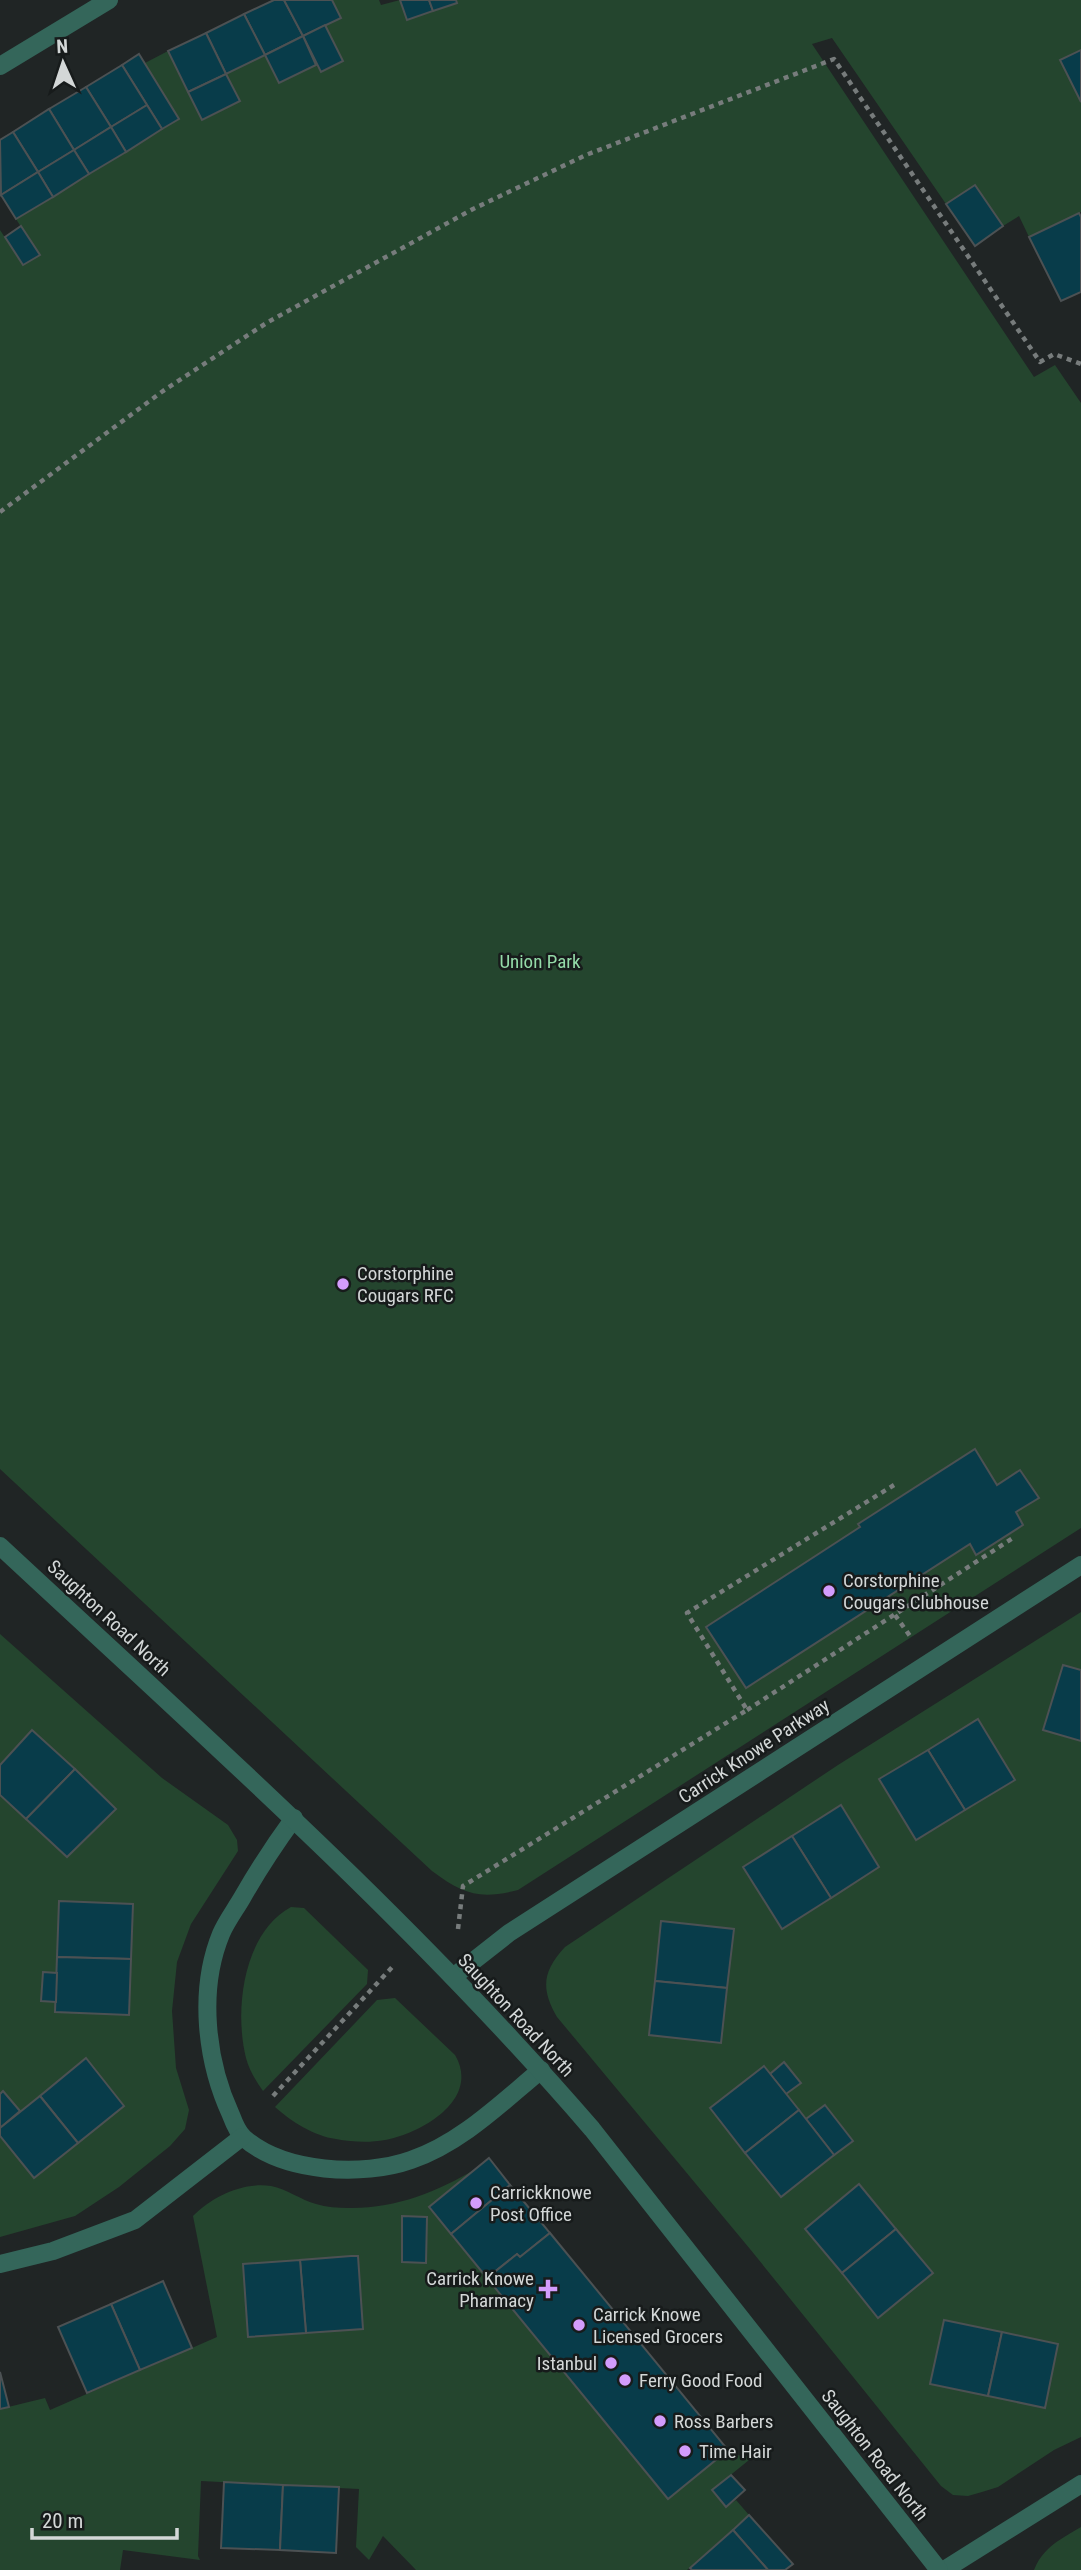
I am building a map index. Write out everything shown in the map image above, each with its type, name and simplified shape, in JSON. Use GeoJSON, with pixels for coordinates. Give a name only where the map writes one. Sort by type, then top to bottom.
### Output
{"type":"FeatureCollection","features":[{"type":"Feature","properties":{"kind":"street"},"geometry":{"type":"LineString","coordinates":[[0,66],[109,0]]}},
{"type":"Feature","properties":{"kind":"street","name":"Saughton Road North"},"geometry":{"type":"LineString","coordinates":[[0,1546],[294,1818],[417,1940],[541,2070],[601,2140],[939,2570]]}},
{"type":"Feature","properties":{"kind":"street","name":"Carrick Knowe Parkway"},"geometry":{"type":"LineString","coordinates":[[453,1977],[509,1933],[1081,1565]]}},
{"type":"Feature","properties":{"kind":"street"},"geometry":{"type":"LineString","coordinates":[[294,1818],[272,1847],[221,1934],[209,1984],[208,2018],[212,2057],[221,2092],[242,2137],[275,2155],[320,2168],[352,2170],[399,2164],[431,2152],[460,2135],[541,2070]]}},
{"type":"Feature","properties":{"kind":"street"},"geometry":{"type":"LineString","coordinates":[[0,2264],[63,2247],[135,2220],[242,2137]]}},
{"type":"Feature","properties":{"kind":"street"},"geometry":{"type":"LineString","coordinates":[[944,2570],[1081,2484]]}},
{"type":"Feature","properties":{"kind":"path"},"geometry":{"type":"LineString","coordinates":[[0,512],[163,391],[268,322],[450,221],[586,155],[834,59],[1040,362],[1054,354],[1081,364]]}},
{"type":"Feature","properties":{"kind":"path"},"geometry":{"type":"LineString","coordinates":[[747,1710],[687,1613],[894,1485]]}},
{"type":"Feature","properties":{"kind":"path"},"geometry":{"type":"LineString","coordinates":[[453,1977],[463,1886],[747,1710],[1013,1538]]}},
{"type":"Feature","properties":{"kind":"path"},"geometry":{"type":"LineString","coordinates":[[273,2096],[417,1940]]}},
{"type":"Feature","properties":{"kind":"green space","name":"Union Park"},"geometry":{"type":"Polygon","coordinates":[[[332,0],[379,0],[381,5],[400,0],[407,20],[457,3],[456,0],[1081,0],[1081,50],[1060,61],[1081,102],[1081,212],[1029,237],[1019,216],[1003,226],[975,185],[946,204],[832,38],[812,44],[1034,377],[1055,365],[1081,403],[1081,1528],[518,1890],[504,1893],[472,1893],[453,1885],[432,1871],[0,1469],[0,230],[23,265],[39,255],[16,219],[179,119],[145,63],[168,51],[203,120],[240,101],[226,74],[265,55],[279,83],[316,65],[321,72],[325,25],[341,18],[332,0]]]}},
{"type":"Feature","properties":{"kind":"green space"},"geometry":{"type":"Polygon","coordinates":[[[1081,1612],[1081,2437],[1054,2450],[998,2487],[968,2496],[953,2495],[941,2486],[750,2249],[557,2017],[546,1989],[548,1973],[565,1947],[838,1765],[1081,1612]],[[824,2105],[806,2119],[835,2154],[853,2140],[824,2105]]]}},
{"type":"Feature","properties":{"kind":"green space"},"geometry":{"type":"Polygon","coordinates":[[[0,1634],[162,1778],[228,1825],[237,1840],[238,1851],[191,1924],[177,1962],[172,2011],[176,2068],[189,2110],[185,2129],[170,2146],[119,2187],[75,2216],[0,2237],[0,1634]]]}},
{"type":"Feature","properties":{"kind":"green space"},"geometry":{"type":"Polygon","coordinates":[[[291,1907],[304,1908],[368,1970],[367,1984],[263,2091],[246,2058],[241,2018],[242,1996],[246,1974],[262,1935],[275,1919],[291,1907]]]}},
{"type":"Feature","properties":{"kind":"green space"},"geometry":{"type":"Polygon","coordinates":[[[395,1998],[455,2055],[461,2071],[460,2086],[444,2111],[430,2122],[400,2136],[360,2142],[312,2132],[275,2107],[377,2000],[395,1998]]]}},
{"type":"Feature","properties":{"kind":"green space"},"geometry":{"type":"Polygon","coordinates":[[[476,2169],[429,2208],[668,2499],[726,2452],[728,2455],[754,2456],[712,2490],[726,2507],[736,2500],[749,2515],[687,2570],[416,2570],[383,2536],[369,2560],[356,2547],[359,2489],[201,2481],[200,2560],[123,2550],[120,2570],[0,2570],[0,2409],[45,2398],[50,2410],[217,2337],[193,2216],[201,2209],[229,2192],[260,2185],[277,2187],[328,2207],[382,2206],[430,2192],[476,2169]]]}},
{"type":"Feature","properties":{"kind":"green space"},"geometry":{"type":"Polygon","coordinates":[[[1081,2527],[1081,2570],[1034,2570],[1048,2549],[1081,2527]]]}},
{"type":"Feature","properties":{"kind":"building"},"geometry":{"type":"Polygon","coordinates":[[[274,0],[284,0],[303,36],[265,55],[244,14],[274,0]]]}},
{"type":"Feature","properties":{"kind":"building"},"geometry":{"type":"Polygon","coordinates":[[[284,0],[332,0],[341,18],[303,36],[284,0]]]}},
{"type":"Feature","properties":{"kind":"building"},"geometry":{"type":"Polygon","coordinates":[[[400,0],[429,0],[433,11],[407,20],[400,0]]]}},
{"type":"Feature","properties":{"kind":"building"},"geometry":{"type":"Polygon","coordinates":[[[429,0],[456,0],[457,3],[433,11],[429,0]]]}},
{"type":"Feature","properties":{"kind":"building"},"geometry":{"type":"Polygon","coordinates":[[[244,14],[265,55],[226,74],[206,33],[244,14]]]}},
{"type":"Feature","properties":{"kind":"building"},"geometry":{"type":"Polygon","coordinates":[[[325,25],[343,61],[321,72],[303,36],[325,25]]]}},
{"type":"Feature","properties":{"kind":"building"},"geometry":{"type":"Polygon","coordinates":[[[206,33],[226,74],[188,92],[168,51],[206,33]]]}},
{"type":"Feature","properties":{"kind":"building"},"geometry":{"type":"Polygon","coordinates":[[[303,36],[316,65],[279,83],[265,55],[303,36]]]}},
{"type":"Feature","properties":{"kind":"building"},"geometry":{"type":"Polygon","coordinates":[[[1081,50],[1081,102],[1060,60],[1081,50]]]}},
{"type":"Feature","properties":{"kind":"building"},"geometry":{"type":"Polygon","coordinates":[[[139,54],[179,119],[162,129],[122,65],[139,54]]]}},
{"type":"Feature","properties":{"kind":"building"},"geometry":{"type":"Polygon","coordinates":[[[122,65],[147,105],[111,127],[86,87],[122,65]]]}},
{"type":"Feature","properties":{"kind":"building"},"geometry":{"type":"Polygon","coordinates":[[[226,74],[240,101],[202,120],[188,92],[226,74]]]}},
{"type":"Feature","properties":{"kind":"building"},"geometry":{"type":"Polygon","coordinates":[[[86,87],[111,127],[74,150],[49,109],[86,87]]]}},
{"type":"Feature","properties":{"kind":"building"},"geometry":{"type":"Polygon","coordinates":[[[147,105],[162,129],[126,152],[111,127],[147,105]]]}},
{"type":"Feature","properties":{"kind":"building"},"geometry":{"type":"Polygon","coordinates":[[[49,109],[74,150],[38,172],[13,132],[49,109]]]}},
{"type":"Feature","properties":{"kind":"building"},"geometry":{"type":"Polygon","coordinates":[[[111,127],[126,152],[89,174],[74,150],[111,127]]]}},
{"type":"Feature","properties":{"kind":"building"},"geometry":{"type":"Polygon","coordinates":[[[13,132],[38,172],[1,195],[0,140],[13,132]]]}},
{"type":"Feature","properties":{"kind":"building"},"geometry":{"type":"Polygon","coordinates":[[[74,150],[89,174],[53,197],[38,172],[74,150]]]}},
{"type":"Feature","properties":{"kind":"building"},"geometry":{"type":"Polygon","coordinates":[[[38,172],[53,197],[16,219],[1,195],[38,172]]]}},
{"type":"Feature","properties":{"kind":"building"},"geometry":{"type":"Polygon","coordinates":[[[975,185],[1003,226],[975,246],[946,204],[975,185]]]}},
{"type":"Feature","properties":{"kind":"building"},"geometry":{"type":"Polygon","coordinates":[[[1079,213],[1081,292],[1061,301],[1029,237],[1079,213]]]}},
{"type":"Feature","properties":{"kind":"building"},"geometry":{"type":"Polygon","coordinates":[[[21,226],[40,255],[23,265],[5,237],[21,226]]]}},
{"type":"Feature","properties":{"kind":"building","name":"Corstorphine Cougars Clubhouse"},"geometry":{"type":"Polygon","coordinates":[[[975,1449],[997,1485],[1020,1470],[1039,1498],[1016,1512],[1023,1525],[976,1555],[970,1544],[746,1688],[706,1627],[975,1449]]]}},
{"type":"Feature","properties":{"kind":"building"},"geometry":{"type":"Polygon","coordinates":[[[1063,1665],[1081,1670],[1081,1741],[1043,1730],[1063,1665]]]}},
{"type":"Feature","properties":{"kind":"building"},"geometry":{"type":"Polygon","coordinates":[[[978,1719],[1015,1780],[965,1810],[928,1750],[978,1719]]]}},
{"type":"Feature","properties":{"kind":"building"},"geometry":{"type":"Polygon","coordinates":[[[32,1730],[75,1769],[26,1819],[0,1795],[0,1765],[32,1730]]]}},
{"type":"Feature","properties":{"kind":"building"},"geometry":{"type":"Polygon","coordinates":[[[928,1750],[965,1810],[916,1840],[879,1779],[928,1750]]]}},
{"type":"Feature","properties":{"kind":"building"},"geometry":{"type":"Polygon","coordinates":[[[75,1769],[116,1809],[67,1857],[26,1819],[75,1769]]]}},
{"type":"Feature","properties":{"kind":"building"},"geometry":{"type":"Polygon","coordinates":[[[841,1805],[879,1867],[831,1898],[792,1836],[841,1805]]]}},
{"type":"Feature","properties":{"kind":"building"},"geometry":{"type":"Polygon","coordinates":[[[792,1836],[831,1898],[782,1929],[743,1867],[792,1836]]]}},
{"type":"Feature","properties":{"kind":"building"},"geometry":{"type":"Polygon","coordinates":[[[59,1901],[133,1904],[131,1959],[57,1957],[59,1901]]]}},
{"type":"Feature","properties":{"kind":"building"},"geometry":{"type":"Polygon","coordinates":[[[661,1921],[734,1929],[727,1988],[655,1981],[661,1921]]]}},
{"type":"Feature","properties":{"kind":"building"},"geometry":{"type":"Polygon","coordinates":[[[57,1957],[131,1959],[129,2015],[55,2012],[57,1957]]]}},
{"type":"Feature","properties":{"kind":"building"},"geometry":{"type":"Polygon","coordinates":[[[43,1972],[57,1973],[56,2002],[41,2001],[43,1972]]]}},
{"type":"Feature","properties":{"kind":"building"},"geometry":{"type":"Polygon","coordinates":[[[655,1981],[727,1988],[721,2043],[649,2035],[655,1981]]]}},
{"type":"Feature","properties":{"kind":"building"},"geometry":{"type":"Polygon","coordinates":[[[86,2058],[124,2106],[78,2143],[40,2096],[86,2058]]]}},
{"type":"Feature","properties":{"kind":"building"},"geometry":{"type":"Polygon","coordinates":[[[784,2062],[801,2083],[786,2094],[770,2074],[784,2062]]]}},
{"type":"Feature","properties":{"kind":"building"},"geometry":{"type":"Polygon","coordinates":[[[764,2066],[799,2110],[745,2153],[710,2108],[764,2066]]]}},
{"type":"Feature","properties":{"kind":"building"},"geometry":{"type":"Polygon","coordinates":[[[3,2091],[20,2111],[0,2128],[0,2094],[3,2091]]]}},
{"type":"Feature","properties":{"kind":"building"},"geometry":{"type":"Polygon","coordinates":[[[40,2096],[78,2143],[34,2178],[0,2136],[0,2128],[40,2096]]]}},
{"type":"Feature","properties":{"kind":"building"},"geometry":{"type":"Polygon","coordinates":[[[825,2105],[853,2141],[834,2155],[806,2119],[825,2105]]]}},
{"type":"Feature","properties":{"kind":"building"},"geometry":{"type":"Polygon","coordinates":[[[799,2110],[834,2155],[781,2197],[745,2153],[799,2110]]]}},
{"type":"Feature","properties":{"kind":"building"},"geometry":{"type":"Polygon","coordinates":[[[489,2158],[510,2185],[451,2234],[429,2207],[489,2158]]]}},
{"type":"Feature","properties":{"kind":"building"},"geometry":{"type":"Polygon","coordinates":[[[859,2184],[896,2229],[842,2273],[805,2229],[859,2184]]]}},
{"type":"Feature","properties":{"kind":"building"},"geometry":{"type":"Polygon","coordinates":[[[510,2185],[550,2233],[487,2278],[451,2234],[510,2185]]]}},
{"type":"Feature","properties":{"kind":"building"},"geometry":{"type":"Polygon","coordinates":[[[402,2216],[427,2217],[426,2263],[402,2262],[402,2216]]]}},
{"type":"Feature","properties":{"kind":"building"},"geometry":{"type":"Polygon","coordinates":[[[896,2229],[933,2273],[878,2318],[842,2273],[896,2229]]]}},
{"type":"Feature","properties":{"kind":"building"},"geometry":{"type":"Polygon","coordinates":[[[550,2233],[728,2450],[668,2499],[487,2278],[550,2233]]]}},
{"type":"Feature","properties":{"kind":"building"},"geometry":{"type":"Polygon","coordinates":[[[358,2256],[363,2329],[306,2333],[300,2260],[358,2256]]]}},
{"type":"Feature","properties":{"kind":"building"},"geometry":{"type":"Polygon","coordinates":[[[300,2260],[306,2333],[248,2337],[243,2264],[300,2260]]]}},
{"type":"Feature","properties":{"kind":"building"},"geometry":{"type":"Polygon","coordinates":[[[163,2281],[192,2348],[140,2370],[111,2304],[163,2281]]]}},
{"type":"Feature","properties":{"kind":"building"},"geometry":{"type":"Polygon","coordinates":[[[111,2304],[140,2370],[87,2393],[58,2327],[111,2304]]]}},
{"type":"Feature","properties":{"kind":"building"},"geometry":{"type":"Polygon","coordinates":[[[944,2320],[1002,2332],[988,2396],[930,2384],[944,2320]]]}},
{"type":"Feature","properties":{"kind":"building"},"geometry":{"type":"Polygon","coordinates":[[[1002,2332],[1058,2344],[1045,2408],[988,2396],[1002,2332]]]}},
{"type":"Feature","properties":{"kind":"building"},"geometry":{"type":"Polygon","coordinates":[[[0,2372],[9,2407],[0,2409],[0,2372]]]}},
{"type":"Feature","properties":{"kind":"building"},"geometry":{"type":"Polygon","coordinates":[[[731,2475],[745,2490],[726,2507],[712,2490],[731,2475]]]}},
{"type":"Feature","properties":{"kind":"building"},"geometry":{"type":"Polygon","coordinates":[[[224,2482],[283,2485],[280,2550],[221,2548],[224,2482]]]}},
{"type":"Feature","properties":{"kind":"building"},"geometry":{"type":"Polygon","coordinates":[[[283,2485],[339,2487],[336,2553],[280,2550],[283,2485]]]}},
{"type":"Feature","properties":{"kind":"building"},"geometry":{"type":"Polygon","coordinates":[[[749,2515],[793,2564],[785,2570],[768,2570],[733,2530],[749,2515]]]}},
{"type":"Feature","properties":{"kind":"building"},"geometry":{"type":"Polygon","coordinates":[[[733,2530],[768,2570],[690,2568],[733,2530]]]}},
{"type":"Feature","properties":{"kind":"place","name":"Corstorphine Cougars RFC"},"geometry":{"type":"Point","coordinates":[343,1284]}},
{"type":"Feature","properties":{"kind":"place","name":"Corstorphine Cougars Clubhouse"},"geometry":{"type":"Point","coordinates":[829,1591]}},
{"type":"Feature","properties":{"kind":"place","name":"Carrickknowe Post Office"},"geometry":{"type":"Point","coordinates":[476,2203]}},
{"type":"Feature","properties":{"kind":"place","name":"Carrick Knowe Pharmacy"},"geometry":{"type":"Point","coordinates":[548,2289]}},
{"type":"Feature","properties":{"kind":"place","name":"Carrick Knowe Licensed Grocers"},"geometry":{"type":"Point","coordinates":[579,2325]}},
{"type":"Feature","properties":{"kind":"place","name":"Istanbul"},"geometry":{"type":"Point","coordinates":[611,2363]}},
{"type":"Feature","properties":{"kind":"place","name":"Ferry Good Food"},"geometry":{"type":"Point","coordinates":[625,2380]}},
{"type":"Feature","properties":{"kind":"place","name":"Ross Barbers"},"geometry":{"type":"Point","coordinates":[660,2421]}},
{"type":"Feature","properties":{"kind":"place","name":"Time Hair"},"geometry":{"type":"Point","coordinates":[685,2451]}}]}
